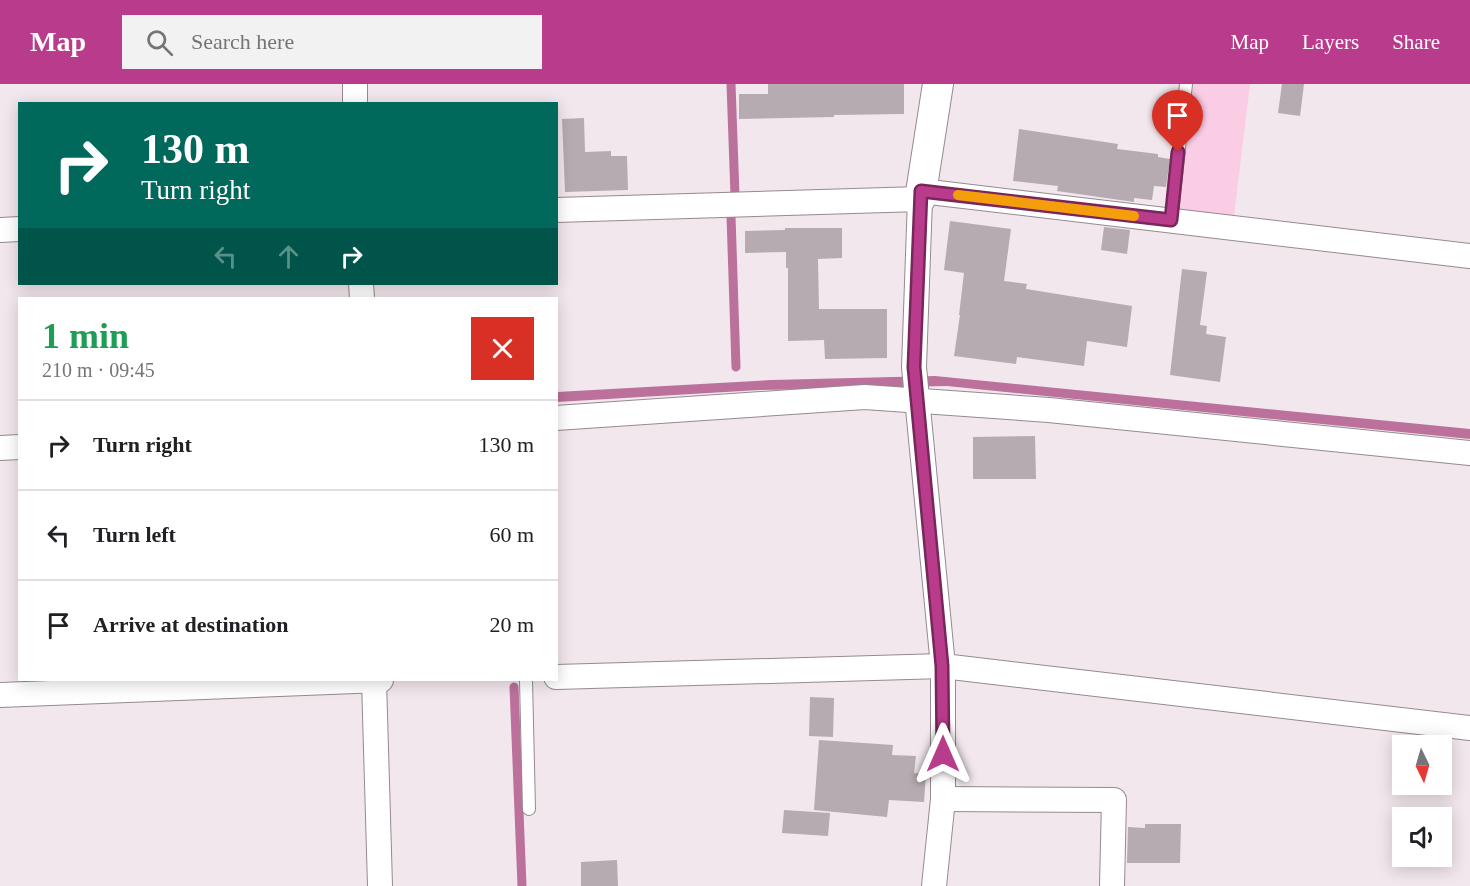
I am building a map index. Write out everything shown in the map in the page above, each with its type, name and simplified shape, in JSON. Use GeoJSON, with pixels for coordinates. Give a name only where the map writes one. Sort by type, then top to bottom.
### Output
{"type":"FeatureCollection","features":[{"type":"Feature","properties":{"kind":"street"},"geometry":{"type":"LineString","coordinates":[[355,84],[356,102]]}},
{"type":"Feature","properties":{"kind":"street"},"geometry":{"type":"LineString","coordinates":[[934,886],[943,799],[942,666],[917,390],[920,195],[938,84]]}},
{"type":"Feature","properties":{"kind":"street"},"geometry":{"type":"LineString","coordinates":[[558,210],[920,195],[1171,220],[1470,256]]}},
{"type":"Feature","properties":{"kind":"street"},"geometry":{"type":"LineString","coordinates":[[0,230],[18,229]]}},
{"type":"Feature","properties":{"kind":"street"},"geometry":{"type":"LineString","coordinates":[[558,418],[865,397],[917,390],[1049,410],[1470,453]]}},
{"type":"Feature","properties":{"kind":"street"},"geometry":{"type":"LineString","coordinates":[[0,448],[18,447]]}},
{"type":"Feature","properties":{"kind":"street"},"geometry":{"type":"LineString","coordinates":[[558,677],[942,666],[1470,729]]}},
{"type":"Feature","properties":{"kind":"street"},"geometry":{"type":"LineString","coordinates":[[0,695],[349,681]]}},
{"type":"Feature","properties":{"kind":"street"},"geometry":{"type":"LineString","coordinates":[[374,681],[380,886]]}},
{"type":"Feature","properties":{"kind":"street"},"geometry":{"type":"LineString","coordinates":[[943,799],[1114,800],[1112,886]]}},
{"type":"Feature","properties":{"kind":"lane"},"geometry":{"type":"LineString","coordinates":[[1171,220],[1186,84]]}},
{"type":"Feature","properties":{"kind":"lane"},"geometry":{"type":"LineString","coordinates":[[526,681],[529,809]]}},
{"type":"Feature","properties":{"kind":"shaded area"},"geometry":{"type":"Polygon","coordinates":[[[1192,84],[1250,84],[1234,216],[1176,209],[1192,84]]]}},
{"type":"Feature","properties":{"kind":"shaded area"},"geometry":{"type":"Polygon","coordinates":[[[935,376],[1470,429],[1470,439],[947,386],[759,390],[558,402],[558,392],[771,380],[935,376]]]}},
{"type":"Feature","properties":{"kind":"building"},"geometry":{"type":"Polygon","coordinates":[[[768,84],[904,84],[904,114],[739,119],[739,94],[768,94],[768,84]]]}},
{"type":"Feature","properties":{"kind":"building"},"geometry":{"type":"Polygon","coordinates":[[[1282,84],[1304,84],[1300,116],[1278,113],[1282,84]]]}},
{"type":"Feature","properties":{"kind":"building"},"geometry":{"type":"Polygon","coordinates":[[[584,118],[585,152],[611,151],[611,156],[627,156],[628,190],[565,192],[562,119],[584,118]]]}},
{"type":"Feature","properties":{"kind":"building"},"geometry":{"type":"Polygon","coordinates":[[[1019,129],[1118,144],[1117,149],[1158,154],[1158,157],[1170,159],[1166,187],[1154,186],[1152,200],[1134,198],[1134,202],[1057,191],[1058,186],[1013,181],[1019,129]]]}},
{"type":"Feature","properties":{"kind":"building"},"geometry":{"type":"Polygon","coordinates":[[[950,221],[1011,229],[1004,281],[1027,284],[1026,289],[1132,306],[1127,347],[1087,341],[1084,366],[1017,357],[1016,364],[954,356],[964,273],[944,270],[950,221]]]}},
{"type":"Feature","properties":{"kind":"building"},"geometry":{"type":"Polygon","coordinates":[[[1104,227],[1130,230],[1127,254],[1101,250],[1104,227]]]}},
{"type":"Feature","properties":{"kind":"building"},"geometry":{"type":"Polygon","coordinates":[[[785,228],[842,228],[842,258],[818,259],[819,309],[887,309],[887,358],[825,359],[824,340],[788,341],[786,252],[745,253],[745,231],[785,230],[785,228]]]}},
{"type":"Feature","properties":{"kind":"building"},"geometry":{"type":"Polygon","coordinates":[[[1182,269],[1207,272],[1200,325],[1207,326],[1206,334],[1226,337],[1220,382],[1170,375],[1182,269]]]}},
{"type":"Feature","properties":{"kind":"building"},"geometry":{"type":"Polygon","coordinates":[[[1035,436],[1036,479],[973,479],[973,437],[1035,436]]]}},
{"type":"Feature","properties":{"kind":"building"},"geometry":{"type":"Polygon","coordinates":[[[810,697],[834,698],[833,737],[809,736],[810,697]]]}},
{"type":"Feature","properties":{"kind":"building"},"geometry":{"type":"Polygon","coordinates":[[[819,740],[893,745],[892,755],[916,756],[914,773],[926,774],[924,802],[889,800],[887,817],[814,810],[819,740]]]}},
{"type":"Feature","properties":{"kind":"building"},"geometry":{"type":"Polygon","coordinates":[[[784,810],[830,813],[828,836],[782,833],[784,810]]]}},
{"type":"Feature","properties":{"kind":"building"},"geometry":{"type":"Polygon","coordinates":[[[1145,824],[1181,824],[1180,863],[1127,863],[1128,827],[1145,828],[1145,824]]]}},
{"type":"Feature","properties":{"kind":"building"},"geometry":{"type":"Polygon","coordinates":[[[617,860],[618,886],[581,886],[581,862],[617,860]]]}},
{"type":"Feature","properties":{"kind":"waterway"},"geometry":{"type":"LineString","coordinates":[[731,84],[735,195]]}},
{"type":"Feature","properties":{"kind":"waterway"},"geometry":{"type":"LineString","coordinates":[[731,216],[736,367]]}},
{"type":"Feature","properties":{"kind":"waterway"},"geometry":{"type":"LineString","coordinates":[[514,687],[522,886]]}},
{"type":"Feature","properties":{"kind":"slow traffic"},"geometry":{"type":"LineString","coordinates":[[958,195],[1134,216]]}},
{"type":"Feature","properties":{"kind":"route"},"geometry":{"type":"LineString","coordinates":[[943,754],[942,666],[914,367],[921,191],[1171,220],[1178,152]]}}]}
